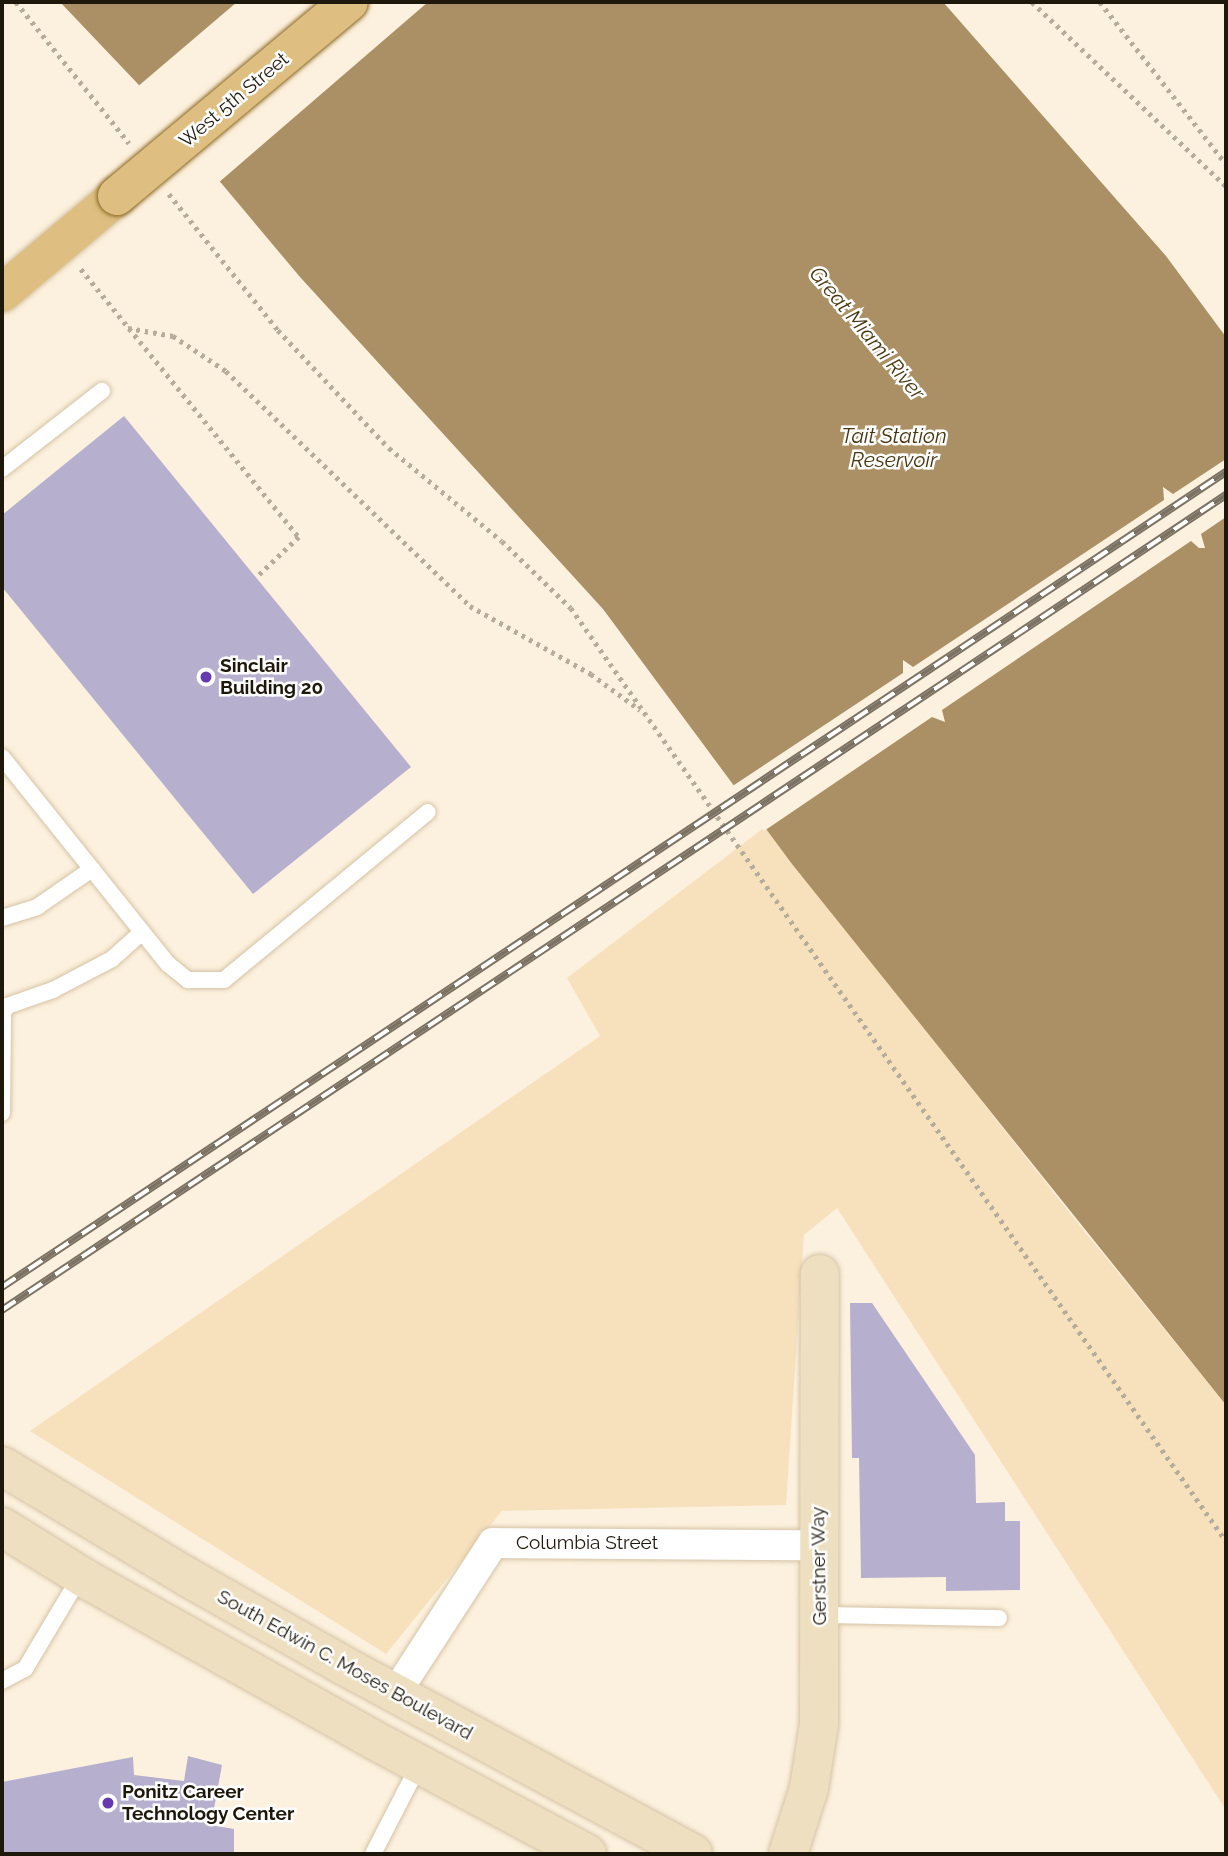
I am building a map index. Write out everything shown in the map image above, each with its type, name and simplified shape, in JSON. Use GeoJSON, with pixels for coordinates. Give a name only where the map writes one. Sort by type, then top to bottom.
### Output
{"type":"FeatureCollection","features":[{"type":"Feature","properties":{"kind":"main road","name":"West 5th Street"},"geometry":{"type":"LineString","coordinates":[[2,293],[349,2]]}},
{"type":"Feature","properties":{"kind":"main road","name":"Gerstner Way"},"geometry":{"type":"LineString","coordinates":[[788,1854],[809,1788],[819,1724],[820,1274]]}},
{"type":"Feature","properties":{"kind":"main road","name":"South Edwin C. Moses Boulevard"},"geometry":{"type":"LineString","coordinates":[[2,1466],[189,1578],[395,1694],[694,1854]]}},
{"type":"Feature","properties":{"kind":"main road"},"geometry":{"type":"LineString","coordinates":[[2,1527],[81,1575],[419,1765],[587,1854]]}},
{"type":"Feature","properties":{"kind":"street","name":"Columbia Street"},"geometry":{"type":"LineString","coordinates":[[395,1694],[494,1543],[819,1545]]}},
{"type":"Feature","properties":{"kind":"lane"},"geometry":{"type":"LineString","coordinates":[[2,469],[102,391]]}},
{"type":"Feature","properties":{"kind":"lane"},"geometry":{"type":"LineString","coordinates":[[2,757],[168,964],[188,980],[224,980],[428,812]]}},
{"type":"Feature","properties":{"kind":"lane"},"geometry":{"type":"LineString","coordinates":[[2,918],[37,907],[92,869]]}},
{"type":"Feature","properties":{"kind":"lane"},"geometry":{"type":"LineString","coordinates":[[2,1113],[2,1013],[6,1006],[53,990],[112,959],[142,932]]}},
{"type":"Feature","properties":{"kind":"lane"},"geometry":{"type":"LineString","coordinates":[[2,1681],[25,1670],[81,1575]]}},
{"type":"Feature","properties":{"kind":"lane"},"geometry":{"type":"LineString","coordinates":[[820,1615],[999,1618]]}},
{"type":"Feature","properties":{"kind":"lane"},"geometry":{"type":"LineString","coordinates":[[373,1854],[419,1765]]}},
{"type":"Feature","properties":{"kind":"path"},"geometry":{"type":"LineString","coordinates":[[16,2],[130,144]]}},
{"type":"Feature","properties":{"kind":"path"},"geometry":{"type":"LineString","coordinates":[[1032,2],[1226,186]]}},
{"type":"Feature","properties":{"kind":"path"},"geometry":{"type":"LineString","coordinates":[[1100,2],[1226,164]]}},
{"type":"Feature","properties":{"kind":"path"},"geometry":{"type":"LineString","coordinates":[[164,187],[278,330],[389,448],[502,541],[570,608],[1226,1541]]}},
{"type":"Feature","properties":{"kind":"path"},"geometry":{"type":"LineString","coordinates":[[60,244],[299,537],[256,578]]}},
{"type":"Feature","properties":{"kind":"path"},"geometry":{"type":"LineString","coordinates":[[128,328],[173,336],[226,371],[470,606],[591,674],[644,713]]}},
{"type":"Feature","properties":{"kind":"shaded area"},"geometry":{"type":"Polygon","coordinates":[[[765,827],[1077,1222],[1226,1405],[1226,1810],[837,1208],[804,1235],[786,1505],[502,1511],[386,1654],[30,1431],[600,1036],[567,978],[765,827]]]}},
{"type":"Feature","properties":{"kind":"water","name":"Tait Station Reservoir"},"geometry":{"type":"Polygon","coordinates":[[[60,2],[943,2],[1166,256],[1226,337],[1226,1405],[792,864],[603,609],[300,277],[138,84],[60,2]]]}},
{"type":"Feature","properties":{"kind":"pier"},"geometry":{"type":"Polygon","coordinates":[[[237,2],[428,2],[217,184],[136,88],[237,2]]]}},
{"type":"Feature","properties":{"kind":"pier"},"geometry":{"type":"Polygon","coordinates":[[[1226,459],[1226,517],[1201,534],[1205,548],[1199,548],[1191,541],[942,710],[945,722],[932,717],[764,831],[731,787],[903,673],[903,660],[913,667],[1164,500],[1163,487],[1173,494],[1226,459]]]}},
{"type":"Feature","properties":{"kind":"building","name":"Sinclair Building 20"},"geometry":{"type":"Polygon","coordinates":[[[124,416],[411,767],[253,894],[2,587],[2,515],[124,416]]]}},
{"type":"Feature","properties":{"kind":"building"},"geometry":{"type":"Polygon","coordinates":[[[850,1303],[872,1303],[975,1455],[976,1503],[1005,1502],[1005,1521],[1020,1521],[1020,1590],[946,1591],[946,1577],[861,1578],[859,1458],[852,1458],[850,1303]]]}},
{"type":"Feature","properties":{"kind":"building","name":"Ponitz Career Technology Center"},"geometry":{"type":"Polygon","coordinates":[[[188,1756],[222,1765],[211,1825],[234,1829],[234,1854],[2,1854],[2,1782],[133,1757],[134,1775],[184,1781],[188,1756]]]}},
{"type":"Feature","properties":{"kind":"railway"},"geometry":{"type":"LineString","coordinates":[[2,1287],[1226,472]]}},
{"type":"Feature","properties":{"kind":"railway"},"geometry":{"type":"LineString","coordinates":[[2,1310],[1226,495]]}},
{"type":"Feature","properties":{"kind":"place","name":"Sinclair Building 20"},"geometry":{"type":"Point","coordinates":[206,677]}},
{"type":"Feature","properties":{"kind":"place","name":"Ponitz Career Technology Center"},"geometry":{"type":"Point","coordinates":[108,1803]}},
{"type":"Feature","properties":{"kind":"water label","name":"Great Miami River"},"geometry":{"type":"Point","coordinates":[867,333]}}]}
